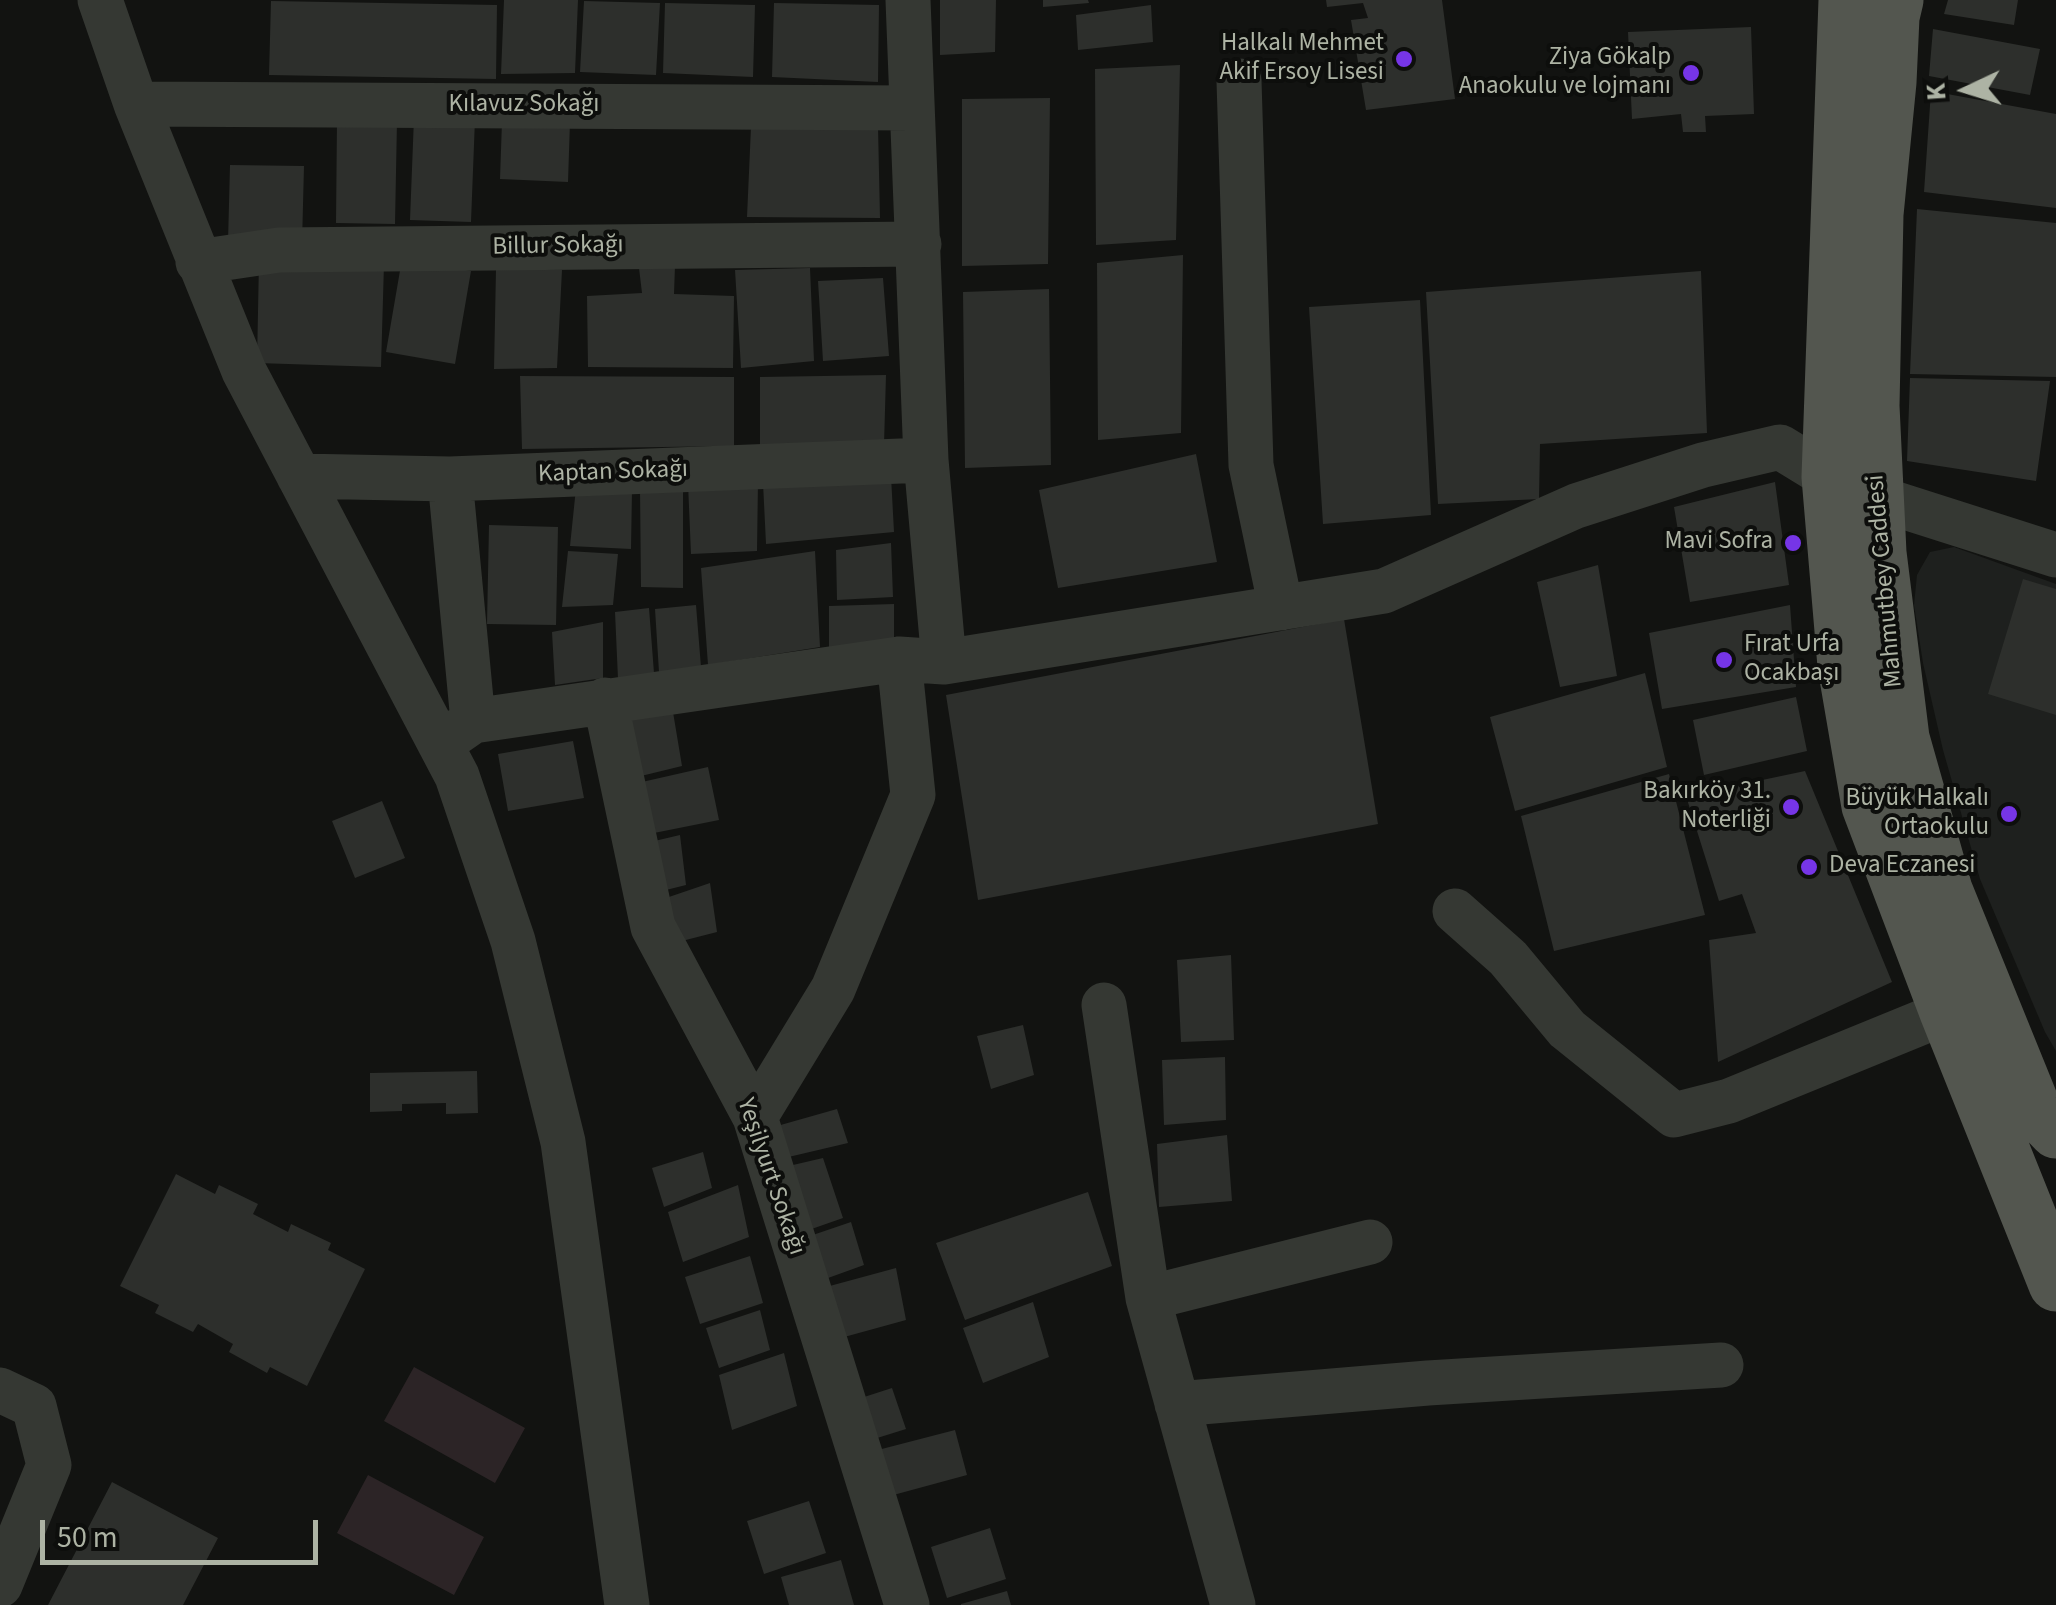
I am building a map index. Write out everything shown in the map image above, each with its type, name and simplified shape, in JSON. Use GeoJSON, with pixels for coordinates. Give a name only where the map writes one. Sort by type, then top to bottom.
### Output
{"type":"FeatureCollection","features":[{"type":"Feature","properties":{"kind":"main road"},"geometry":{"type":"LineString","coordinates":[[1846,0],[1853,488],[1846,666],[1869,806],[1946,1012],[2056,1284]]}},
{"type":"Feature","properties":{"kind":"main road","name":"Mahmutbey Caddesi"},"geometry":{"type":"LineString","coordinates":[[1896,0],[1876,214],[1872,406],[1853,488],[1879,553],[1902,738],[1946,890],[2032,1107],[2056,1131]]}},
{"type":"Feature","properties":{"kind":"street"},"geometry":{"type":"LineString","coordinates":[[100,0],[136,104],[244,370],[299,476],[457,733]]}},
{"type":"Feature","properties":{"kind":"street"},"geometry":{"type":"LineString","coordinates":[[908,0],[926,460],[944,662]]}},
{"type":"Feature","properties":{"kind":"street"},"geometry":{"type":"LineString","coordinates":[[1239,81],[1251,466],[1281,608]]}},
{"type":"Feature","properties":{"kind":"street","name":"Kılavuz Sokağı"},"geometry":{"type":"LineString","coordinates":[[136,104],[912,108]]}},
{"type":"Feature","properties":{"kind":"street","name":"Billur Sokağı"},"geometry":{"type":"LineString","coordinates":[[198,262],[280,250],[920,244]]}},
{"type":"Feature","properties":{"kind":"street"},"geometry":{"type":"LineString","coordinates":[[457,733],[605,700],[899,659],[944,662],[1384,591],[1576,506],[1703,465],[1780,447],[1853,488],[2056,556]]}},
{"type":"Feature","properties":{"kind":"street","name":"Kaptan Sokağı"},"geometry":{"type":"LineString","coordinates":[[299,476],[450,479],[926,460]]}},
{"type":"Feature","properties":{"kind":"street"},"geometry":{"type":"LineString","coordinates":[[450,479],[456,776],[513,942],[563,1142],[627,1605]]}},
{"type":"Feature","properties":{"kind":"street"},"geometry":{"type":"LineString","coordinates":[[755,1118],[832,990],[913,795],[899,659]]}},
{"type":"Feature","properties":{"kind":"street","name":"Yeşilyurt Sokağı"},"geometry":{"type":"LineString","coordinates":[[605,700],[654,926],[755,1118],[906,1605]]}},
{"type":"Feature","properties":{"kind":"street"},"geometry":{"type":"LineString","coordinates":[[1455,912],[1508,958],[1567,1029],[1674,1115],[1729,1102],[1946,1012]]}},
{"type":"Feature","properties":{"kind":"street"},"geometry":{"type":"LineString","coordinates":[[1104,1005],[1148,1298],[1233,1605]]}},
{"type":"Feature","properties":{"kind":"street"},"geometry":{"type":"LineString","coordinates":[[1148,1298],[1370,1242]]}},
{"type":"Feature","properties":{"kind":"street"},"geometry":{"type":"LineString","coordinates":[[1177,1404],[1428,1383],[1722,1365]]}},
{"type":"Feature","properties":{"kind":"street"},"geometry":{"type":"LineString","coordinates":[[0,1390],[34,1406],[50,1465],[0,1585]]}},
{"type":"Feature","properties":{"kind":"shaded area","name":"Büyük Halkalı Ortaokulu"},"geometry":{"type":"Polygon","coordinates":[[[1954,547],[2056,584],[2056,1051],[1980,879],[1923,663],[1914,605],[1917,575],[1930,552],[1954,547]]]}},
{"type":"Feature","properties":{"kind":"shaded area"},"geometry":{"type":"Polygon","coordinates":[[[414,1367],[525,1428],[495,1483],[384,1421],[414,1367]]]}},
{"type":"Feature","properties":{"kind":"shaded area"},"geometry":{"type":"Polygon","coordinates":[[[368,1475],[484,1537],[454,1595],[337,1533],[368,1475]]]}},
{"type":"Feature","properties":{"kind":"building"},"geometry":{"type":"Polygon","coordinates":[[[504,0],[578,0],[575,73],[501,74],[504,0]]]}},
{"type":"Feature","properties":{"kind":"building"},"geometry":{"type":"Polygon","coordinates":[[[940,0],[996,0],[995,52],[940,55],[940,0]]]}},
{"type":"Feature","properties":{"kind":"building"},"geometry":{"type":"Polygon","coordinates":[[[1043,0],[1088,0],[1089,3],[1043,7],[1043,0]]]}},
{"type":"Feature","properties":{"kind":"building","name":"Halkalı Mehmet Akif Ersoy Lisesi"},"geometry":{"type":"Polygon","coordinates":[[[1326,0],[1442,0],[1455,99],[1366,110],[1351,20],[1368,18],[1363,3],[1327,7],[1326,0]]]}},
{"type":"Feature","properties":{"kind":"building"},"geometry":{"type":"Polygon","coordinates":[[[1948,0],[2018,0],[2014,25],[1944,14],[1948,0]]]}},
{"type":"Feature","properties":{"kind":"building"},"geometry":{"type":"Polygon","coordinates":[[[271,1],[497,5],[496,79],[269,75],[271,1]]]}},
{"type":"Feature","properties":{"kind":"building"},"geometry":{"type":"Polygon","coordinates":[[[584,1],[660,3],[656,75],[580,72],[584,1]]]}},
{"type":"Feature","properties":{"kind":"building"},"geometry":{"type":"Polygon","coordinates":[[[665,3],[755,5],[753,77],[663,73],[665,3]]]}},
{"type":"Feature","properties":{"kind":"building"},"geometry":{"type":"Polygon","coordinates":[[[774,3],[879,5],[878,82],[772,77],[774,3]]]}},
{"type":"Feature","properties":{"kind":"building"},"geometry":{"type":"Polygon","coordinates":[[[1151,5],[1153,42],[1078,50],[1076,15],[1151,5]]]}},
{"type":"Feature","properties":{"kind":"building","name":"Ziya Gökalp Anaokulu ve lojmanı"},"geometry":{"type":"Polygon","coordinates":[[[1751,27],[1754,114],[1705,116],[1706,132],[1683,132],[1681,114],[1632,119],[1628,32],[1751,27]]]}},
{"type":"Feature","properties":{"kind":"building"},"geometry":{"type":"Polygon","coordinates":[[[1933,29],[2040,49],[2030,95],[1929,76],[1933,29]]]}},
{"type":"Feature","properties":{"kind":"building"},"geometry":{"type":"Polygon","coordinates":[[[1180,65],[1176,240],[1096,245],[1095,69],[1180,65]]]}},
{"type":"Feature","properties":{"kind":"building"},"geometry":{"type":"Polygon","coordinates":[[[1931,91],[2056,114],[2056,208],[1924,192],[1931,91]]]}},
{"type":"Feature","properties":{"kind":"building"},"geometry":{"type":"Polygon","coordinates":[[[1050,98],[1048,264],[962,266],[962,99],[1050,98]]]}},
{"type":"Feature","properties":{"kind":"building"},"geometry":{"type":"Polygon","coordinates":[[[414,117],[475,119],[471,222],[410,220],[414,117]]]}},
{"type":"Feature","properties":{"kind":"building"},"geometry":{"type":"Polygon","coordinates":[[[337,120],[397,121],[395,224],[336,223],[337,120]]]}},
{"type":"Feature","properties":{"kind":"building"},"geometry":{"type":"Polygon","coordinates":[[[502,121],[570,122],[568,182],[500,179],[502,121]]]}},
{"type":"Feature","properties":{"kind":"building"},"geometry":{"type":"Polygon","coordinates":[[[878,126],[880,218],[747,217],[751,127],[878,126]]]}},
{"type":"Feature","properties":{"kind":"building"},"geometry":{"type":"Polygon","coordinates":[[[230,165],[304,166],[302,244],[228,242],[230,165]]]}},
{"type":"Feature","properties":{"kind":"building"},"geometry":{"type":"Polygon","coordinates":[[[1917,209],[2056,223],[2056,377],[1910,374],[1917,209]]]}},
{"type":"Feature","properties":{"kind":"building"},"geometry":{"type":"Polygon","coordinates":[[[1183,255],[1181,433],[1098,440],[1097,263],[1183,255]]]}},
{"type":"Feature","properties":{"kind":"building"},"geometry":{"type":"Polygon","coordinates":[[[402,259],[471,271],[455,364],[386,352],[402,259]]]}},
{"type":"Feature","properties":{"kind":"building"},"geometry":{"type":"Polygon","coordinates":[[[259,260],[384,264],[381,367],[257,363],[259,260]]]}},
{"type":"Feature","properties":{"kind":"building"},"geometry":{"type":"Polygon","coordinates":[[[675,266],[674,294],[734,296],[733,368],[588,367],[587,296],[642,293],[639,268],[675,266]]]}},
{"type":"Feature","properties":{"kind":"building"},"geometry":{"type":"Polygon","coordinates":[[[810,268],[814,361],[741,368],[735,270],[810,268]]]}},
{"type":"Feature","properties":{"kind":"building"},"geometry":{"type":"Polygon","coordinates":[[[496,269],[562,270],[557,368],[494,369],[496,269]]]}},
{"type":"Feature","properties":{"kind":"building"},"geometry":{"type":"Polygon","coordinates":[[[1701,271],[1707,433],[1540,444],[1539,499],[1438,504],[1426,292],[1701,271]]]}},
{"type":"Feature","properties":{"kind":"building"},"geometry":{"type":"Polygon","coordinates":[[[883,278],[889,356],[823,361],[818,281],[883,278]]]}},
{"type":"Feature","properties":{"kind":"building"},"geometry":{"type":"Polygon","coordinates":[[[1049,289],[1051,465],[965,468],[963,292],[1049,289]]]}},
{"type":"Feature","properties":{"kind":"building"},"geometry":{"type":"Polygon","coordinates":[[[1420,300],[1431,515],[1323,524],[1309,307],[1420,300]]]}},
{"type":"Feature","properties":{"kind":"building"},"geometry":{"type":"Polygon","coordinates":[[[886,375],[884,445],[760,448],[760,377],[886,375]]]}},
{"type":"Feature","properties":{"kind":"building"},"geometry":{"type":"Polygon","coordinates":[[[520,376],[734,377],[734,446],[522,449],[520,376]]]}},
{"type":"Feature","properties":{"kind":"building"},"geometry":{"type":"Polygon","coordinates":[[[1910,378],[2050,381],[2036,481],[1907,461],[1910,378]]]}},
{"type":"Feature","properties":{"kind":"building"},"geometry":{"type":"Polygon","coordinates":[[[1196,454],[1217,562],[1058,588],[1039,490],[1196,454]]]}},
{"type":"Feature","properties":{"kind":"building"},"geometry":{"type":"Polygon","coordinates":[[[891,476],[894,532],[766,544],[763,483],[891,476]]]}},
{"type":"Feature","properties":{"kind":"building"},"geometry":{"type":"Polygon","coordinates":[[[758,481],[757,551],[691,554],[688,484],[758,481]]]}},
{"type":"Feature","properties":{"kind":"building"},"geometry":{"type":"Polygon","coordinates":[[[1775,482],[1789,585],[1690,602],[1674,507],[1775,482]]]}},
{"type":"Feature","properties":{"kind":"building"},"geometry":{"type":"Polygon","coordinates":[[[576,488],[632,490],[631,549],[570,546],[576,488]]]}},
{"type":"Feature","properties":{"kind":"building"},"geometry":{"type":"Polygon","coordinates":[[[640,489],[683,489],[683,588],[641,587],[640,489]]]}},
{"type":"Feature","properties":{"kind":"building"},"geometry":{"type":"Polygon","coordinates":[[[489,525],[558,527],[556,625],[487,624],[489,525]]]}},
{"type":"Feature","properties":{"kind":"building"},"geometry":{"type":"Polygon","coordinates":[[[891,543],[893,597],[837,600],[836,550],[891,543]]]}},
{"type":"Feature","properties":{"kind":"building"},"geometry":{"type":"Polygon","coordinates":[[[568,551],[618,554],[613,605],[562,607],[568,551]]]}},
{"type":"Feature","properties":{"kind":"building"},"geometry":{"type":"Polygon","coordinates":[[[815,551],[820,647],[708,665],[701,568],[815,551]]]}},
{"type":"Feature","properties":{"kind":"building"},"geometry":{"type":"Polygon","coordinates":[[[1598,565],[1617,676],[1560,687],[1537,582],[1598,565]]]}},
{"type":"Feature","properties":{"kind":"building"},"geometry":{"type":"Polygon","coordinates":[[[2023,579],[2056,589],[2056,715],[1988,694],[2023,579]]]}},
{"type":"Feature","properties":{"kind":"building"},"geometry":{"type":"Polygon","coordinates":[[[894,604],[894,641],[829,652],[829,606],[894,604]]]}},
{"type":"Feature","properties":{"kind":"building"},"geometry":{"type":"Polygon","coordinates":[[[696,605],[701,667],[659,672],[655,609],[696,605]]]}},
{"type":"Feature","properties":{"kind":"building","name":"Fırat Urfa Ocakbaşı"},"geometry":{"type":"Polygon","coordinates":[[[1790,605],[1796,687],[1662,709],[1649,633],[1790,605]]]}},
{"type":"Feature","properties":{"kind":"building"},"geometry":{"type":"Polygon","coordinates":[[[649,608],[654,673],[618,679],[615,612],[649,608]]]}},
{"type":"Feature","properties":{"kind":"building"},"geometry":{"type":"Polygon","coordinates":[[[1344,619],[1378,824],[978,900],[946,695],[1344,619]]]}},
{"type":"Feature","properties":{"kind":"building"},"geometry":{"type":"Polygon","coordinates":[[[603,622],[603,678],[555,685],[552,632],[603,622]]]}},
{"type":"Feature","properties":{"kind":"building"},"geometry":{"type":"Polygon","coordinates":[[[1645,673],[1667,767],[1515,811],[1490,717],[1645,673]]]}},
{"type":"Feature","properties":{"kind":"building"},"geometry":{"type":"Polygon","coordinates":[[[1796,697],[1807,751],[1704,775],[1693,720],[1796,697]]]}},
{"type":"Feature","properties":{"kind":"building"},"geometry":{"type":"Polygon","coordinates":[[[673,712],[682,766],[637,777],[626,721],[673,712]]]}},
{"type":"Feature","properties":{"kind":"building"},"geometry":{"type":"Polygon","coordinates":[[[573,741],[584,798],[508,811],[498,754],[573,741]]]}},
{"type":"Feature","properties":{"kind":"building"},"geometry":{"type":"Polygon","coordinates":[[[708,767],[719,820],[649,834],[642,782],[708,767]]]}},
{"type":"Feature","properties":{"kind":"building"},"geometry":{"type":"Polygon","coordinates":[[[1805,771],[1892,982],[1718,1062],[1709,940],[1756,933],[1742,894],[1719,901],[1686,796],[1805,771]]]}},
{"type":"Feature","properties":{"kind":"building"},"geometry":{"type":"Polygon","coordinates":[[[1669,774],[1705,915],[1554,951],[1521,816],[1669,774]]]}},
{"type":"Feature","properties":{"kind":"building"},"geometry":{"type":"Polygon","coordinates":[[[382,801],[405,858],[355,878],[332,821],[382,801]]]}},
{"type":"Feature","properties":{"kind":"building"},"geometry":{"type":"Polygon","coordinates":[[[680,835],[686,885],[662,891],[646,843],[680,835]]]}},
{"type":"Feature","properties":{"kind":"building"},"geometry":{"type":"Polygon","coordinates":[[[710,883],[717,932],[678,942],[666,898],[710,883]]]}},
{"type":"Feature","properties":{"kind":"building"},"geometry":{"type":"Polygon","coordinates":[[[1231,955],[1234,1040],[1181,1042],[1177,960],[1231,955]]]}},
{"type":"Feature","properties":{"kind":"building"},"geometry":{"type":"Polygon","coordinates":[[[1023,1025],[1034,1075],[991,1089],[977,1036],[1023,1025]]]}},
{"type":"Feature","properties":{"kind":"building"},"geometry":{"type":"Polygon","coordinates":[[[1225,1057],[1226,1120],[1164,1125],[1162,1060],[1225,1057]]]}},
{"type":"Feature","properties":{"kind":"building"},"geometry":{"type":"Polygon","coordinates":[[[477,1071],[478,1113],[446,1114],[446,1103],[402,1104],[402,1111],[370,1112],[370,1073],[477,1071]]]}},
{"type":"Feature","properties":{"kind":"building"},"geometry":{"type":"Polygon","coordinates":[[[837,1109],[848,1143],[780,1159],[770,1128],[837,1109]]]}},
{"type":"Feature","properties":{"kind":"building"},"geometry":{"type":"Polygon","coordinates":[[[1227,1135],[1232,1201],[1159,1207],[1157,1144],[1227,1135]]]}},
{"type":"Feature","properties":{"kind":"building"},"geometry":{"type":"Polygon","coordinates":[[[703,1152],[712,1188],[664,1207],[652,1168],[703,1152]]]}},
{"type":"Feature","properties":{"kind":"building"},"geometry":{"type":"Polygon","coordinates":[[[823,1158],[843,1218],[803,1232],[780,1168],[823,1158]]]}},
{"type":"Feature","properties":{"kind":"building"},"geometry":{"type":"Polygon","coordinates":[[[176,1174],[215,1194],[219,1185],[258,1204],[253,1214],[288,1232],[291,1224],[331,1243],[328,1250],[365,1269],[307,1386],[270,1367],[267,1373],[229,1352],[233,1344],[198,1324],[193,1332],[155,1313],[159,1305],[120,1286],[176,1174]]]}},
{"type":"Feature","properties":{"kind":"building"},"geometry":{"type":"Polygon","coordinates":[[[738,1185],[749,1237],[683,1262],[668,1212],[738,1185]]]}},
{"type":"Feature","properties":{"kind":"building"},"geometry":{"type":"Polygon","coordinates":[[[1088,1192],[1112,1266],[965,1320],[936,1243],[1088,1192]]]}},
{"type":"Feature","properties":{"kind":"building"},"geometry":{"type":"Polygon","coordinates":[[[851,1222],[864,1265],[817,1282],[804,1238],[851,1222]]]}},
{"type":"Feature","properties":{"kind":"building"},"geometry":{"type":"Polygon","coordinates":[[[750,1256],[763,1303],[700,1324],[685,1277],[750,1256]]]}},
{"type":"Feature","properties":{"kind":"building"},"geometry":{"type":"Polygon","coordinates":[[[896,1268],[906,1320],[837,1339],[826,1287],[896,1268]]]}},
{"type":"Feature","properties":{"kind":"building"},"geometry":{"type":"Polygon","coordinates":[[[1033,1302],[1049,1357],[983,1383],[963,1328],[1033,1302]]]}},
{"type":"Feature","properties":{"kind":"building"},"geometry":{"type":"Polygon","coordinates":[[[760,1310],[770,1350],[719,1368],[706,1328],[760,1310]]]}},
{"type":"Feature","properties":{"kind":"building"},"geometry":{"type":"Polygon","coordinates":[[[784,1353],[797,1406],[732,1430],[719,1375],[784,1353]]]}},
{"type":"Feature","properties":{"kind":"building"},"geometry":{"type":"Polygon","coordinates":[[[892,1388],[906,1429],[874,1439],[861,1398],[892,1388]]]}},
{"type":"Feature","properties":{"kind":"building"},"geometry":{"type":"Polygon","coordinates":[[[955,1430],[967,1475],[886,1497],[874,1451],[955,1430]]]}},
{"type":"Feature","properties":{"kind":"building"},"geometry":{"type":"Polygon","coordinates":[[[112,1482],[218,1538],[183,1605],[48,1605],[112,1482]]]}},
{"type":"Feature","properties":{"kind":"building"},"geometry":{"type":"Polygon","coordinates":[[[809,1501],[826,1553],[764,1574],[747,1521],[809,1501]]]}},
{"type":"Feature","properties":{"kind":"building"},"geometry":{"type":"Polygon","coordinates":[[[990,1528],[1006,1579],[947,1598],[931,1547],[990,1528]]]}},
{"type":"Feature","properties":{"kind":"building"},"geometry":{"type":"Polygon","coordinates":[[[841,1560],[854,1605],[789,1605],[781,1577],[841,1560]]]}},
{"type":"Feature","properties":{"kind":"building"},"geometry":{"type":"Polygon","coordinates":[[[1007,1591],[1011,1605],[961,1605],[961,1604],[1007,1591]]]}},
{"type":"Feature","properties":{"kind":"place","name":"Halkalı Mehmet Akif Ersoy Lisesi"},"geometry":{"type":"Point","coordinates":[1404,59]}},
{"type":"Feature","properties":{"kind":"place","name":"Ziya Gökalp Anaokulu ve lojmanı"},"geometry":{"type":"Point","coordinates":[1691,73]}},
{"type":"Feature","properties":{"kind":"place","name":"Mavi Sofra"},"geometry":{"type":"Point","coordinates":[1793,543]}},
{"type":"Feature","properties":{"kind":"place","name":"Fırat Urfa Ocakbaşı"},"geometry":{"type":"Point","coordinates":[1724,660]}},
{"type":"Feature","properties":{"kind":"place","name":"Bakırköy 31. Noterliği"},"geometry":{"type":"Point","coordinates":[1791,807]}},
{"type":"Feature","properties":{"kind":"place","name":"Büyük Halkalı Ortaokulu"},"geometry":{"type":"Point","coordinates":[2009,814]}},
{"type":"Feature","properties":{"kind":"place","name":"Deva Eczanesi"},"geometry":{"type":"Point","coordinates":[1809,867]}}]}
